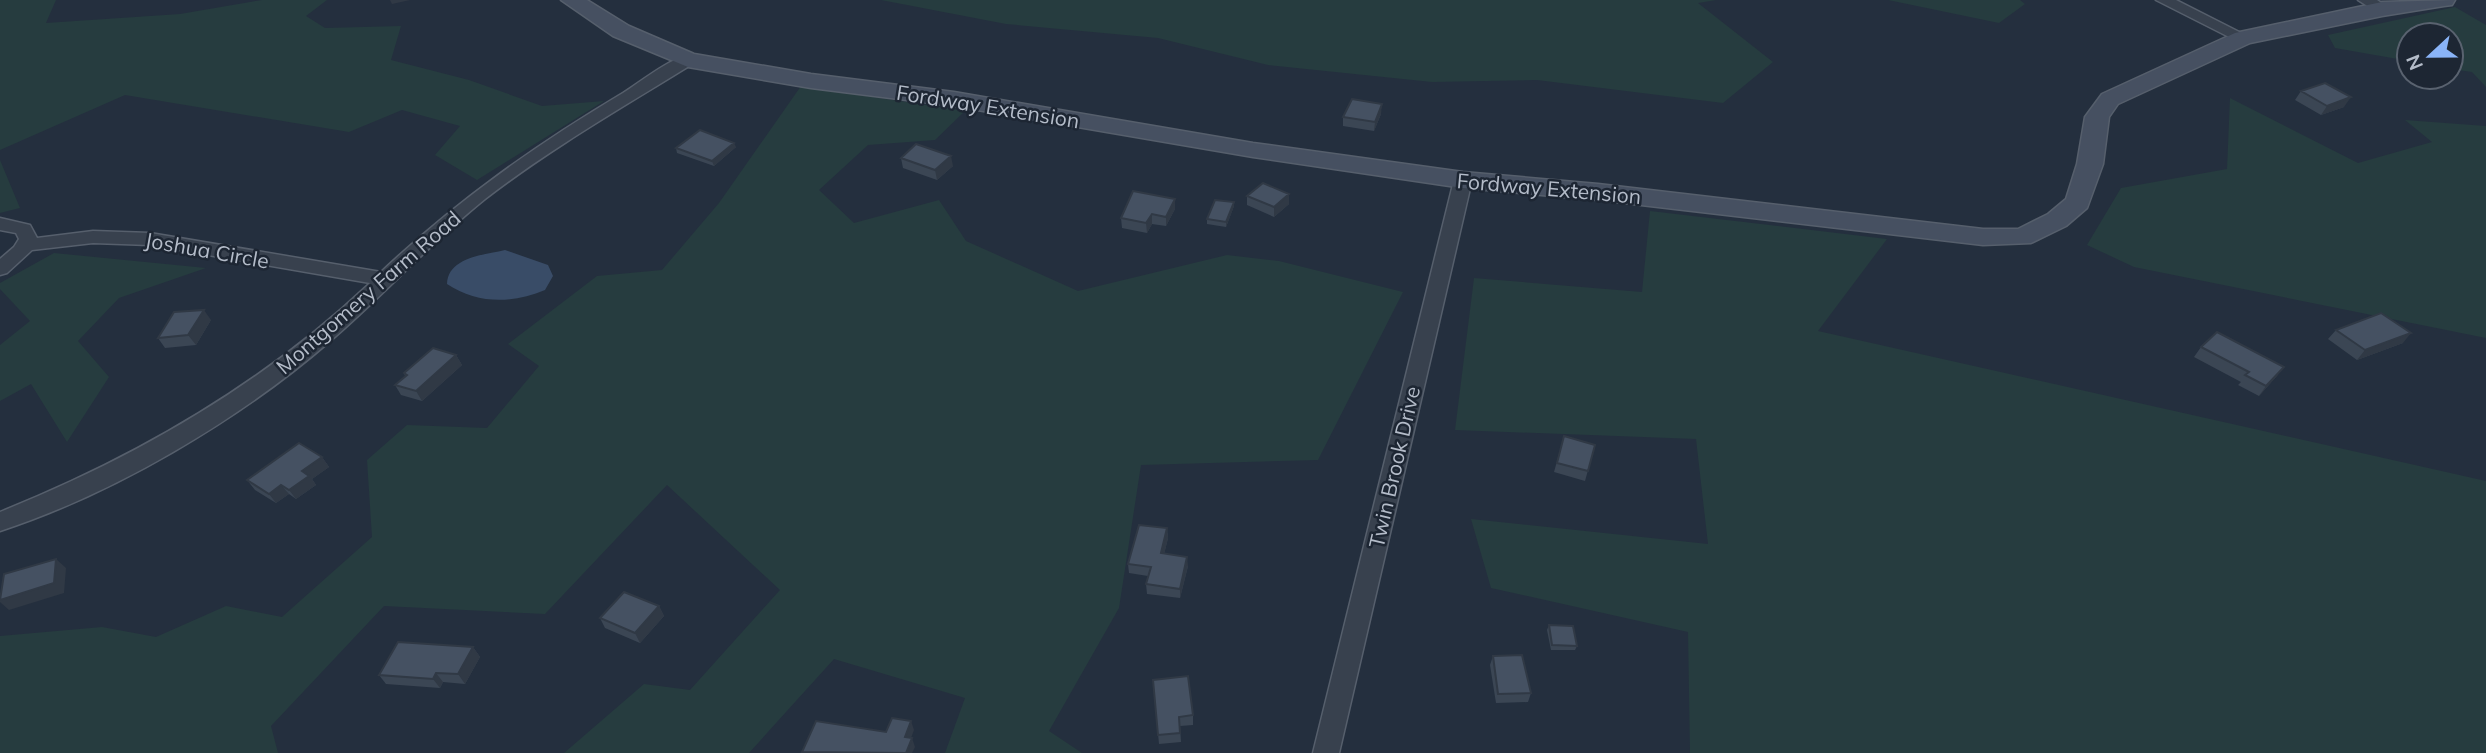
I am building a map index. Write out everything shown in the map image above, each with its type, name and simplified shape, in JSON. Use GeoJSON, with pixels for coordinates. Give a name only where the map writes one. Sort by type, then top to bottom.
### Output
{"type":"FeatureCollection","features":[{"type":"Feature","properties":{"kind":"street","name":"Fordway Extension"},"geometry":{"type":"LineString","coordinates":[[572,0],[621,31],[688,60],[1463,180],[1598,191],[1959,235],[2022,237],[2057,220],[2078,201],[2090,164],[2097,117],[2110,99],[2243,37],[2374,5],[2444,0]]}},
{"type":"Feature","properties":{"kind":"street"},"geometry":{"type":"LineString","coordinates":[[2164,0],[2243,37]]}},
{"type":"Feature","properties":{"kind":"street","name":"Montgomery Farm Road"},"geometry":{"type":"LineString","coordinates":[[0,523],[104,477],[198,426],[301,355],[477,197],[688,60]]}},
{"type":"Feature","properties":{"kind":"street","name":"Twin Brook Drive"},"geometry":{"type":"LineString","coordinates":[[1326,753],[1463,180]]}},
{"type":"Feature","properties":{"kind":"street"},"geometry":{"type":"LineString","coordinates":[[0,224],[23,229],[28,239],[15,258],[0,269]]}},
{"type":"Feature","properties":{"kind":"street","name":"Joshua Circle"},"geometry":{"type":"LineString","coordinates":[[26,244],[93,237],[150,239],[386,279]]}},
{"type":"Feature","properties":{"kind":"green space"},"geometry":{"type":"Polygon","coordinates":[[[0,0],[56,0],[46,23],[180,14],[262,0],[327,0],[306,16],[325,28],[401,26],[391,60],[469,80],[542,106],[604,101],[477,180],[435,155],[460,126],[402,110],[349,132],[125,95],[0,150],[0,0]]]}},
{"type":"Feature","properties":{"kind":"green space"},"geometry":{"type":"Polygon","coordinates":[[[881,0],[1716,0],[1698,3],[1773,62],[1723,103],[1537,80],[1432,82],[1268,65],[1158,38],[1006,24],[881,0]]]}},
{"type":"Feature","properties":{"kind":"green space"},"geometry":{"type":"Polygon","coordinates":[[[1888,0],[2020,0],[2025,4],[1999,23],[1888,0]]]}},
{"type":"Feature","properties":{"kind":"green space"},"geometry":{"type":"Polygon","coordinates":[[[2455,7],[2486,25],[2486,87],[2472,72],[2465,71],[2465,21],[2395,21],[2395,59],[2335,48],[2328,35],[2455,7]]]}},
{"type":"Feature","properties":{"kind":"green space"},"geometry":{"type":"Polygon","coordinates":[[[801,86],[965,111],[935,140],[868,145],[819,190],[854,223],[939,200],[966,241],[1078,291],[1227,255],[1279,261],[1403,292],[1318,460],[1141,465],[1119,608],[1049,731],[1082,753],[945,753],[965,698],[834,659],[749,753],[564,753],[644,684],[690,690],[780,590],[667,485],[545,614],[384,606],[271,726],[278,753],[0,753],[0,636],[102,627],[156,637],[226,606],[282,617],[372,537],[367,460],[407,425],[487,428],[539,366],[508,344],[597,276],[662,270],[719,203],[801,86]]]}},
{"type":"Feature","properties":{"kind":"green space"},"geometry":{"type":"Polygon","coordinates":[[[2230,98],[2358,163],[2432,142],[2405,120],[2486,126],[2486,338],[2134,267],[2087,245],[2121,188],[2227,169],[2230,98]]]}},
{"type":"Feature","properties":{"kind":"green space"},"geometry":{"type":"Polygon","coordinates":[[[0,160],[20,208],[0,213],[0,160]]]}},
{"type":"Feature","properties":{"kind":"green space"},"geometry":{"type":"Polygon","coordinates":[[[1650,211],[1887,239],[1818,331],[2486,481],[2486,753],[1690,753],[1688,632],[1491,588],[1471,519],[1708,544],[1696,439],[1455,430],[1474,278],[1642,292],[1650,211]]]}},
{"type":"Feature","properties":{"kind":"green space"},"geometry":{"type":"Polygon","coordinates":[[[54,253],[206,268],[119,298],[78,341],[109,377],[67,442],[31,384],[0,401],[0,345],[30,321],[0,289],[0,283],[54,253]]]}},
{"type":"Feature","properties":{"kind":"water"},"geometry":{"type":"Polygon","coordinates":[[[505,250],[548,265],[553,276],[545,290],[520,298],[495,300],[458,291],[447,284],[449,275],[460,263],[505,250]]]}},
{"type":"Feature","properties":{"kind":"building"},"geometry":{"type":"Polygon","coordinates":[[[2325,83],[2351,97],[2327,106],[2301,91],[2325,83]]]}},
{"type":"Feature","properties":{"kind":"building"},"geometry":{"type":"Polygon","coordinates":[[[1352,99],[1382,104],[1375,122],[1343,117],[1352,99]]]}},
{"type":"Feature","properties":{"kind":"building"},"geometry":{"type":"Polygon","coordinates":[[[700,130],[734,143],[712,161],[676,148],[700,130]]]}},
{"type":"Feature","properties":{"kind":"building"},"geometry":{"type":"Polygon","coordinates":[[[916,144],[951,156],[935,170],[901,158],[916,144]]]}},
{"type":"Feature","properties":{"kind":"building"},"geometry":{"type":"Polygon","coordinates":[[[1263,183],[1289,194],[1274,207],[1247,196],[1263,183]]]}},
{"type":"Feature","properties":{"kind":"building"},"geometry":{"type":"Polygon","coordinates":[[[1133,191],[1175,199],[1166,217],[1152,214],[1146,223],[1121,218],[1133,191]]]}},
{"type":"Feature","properties":{"kind":"building"},"geometry":{"type":"Polygon","coordinates":[[[1215,200],[1234,202],[1226,222],[1207,219],[1215,200]]]}},
{"type":"Feature","properties":{"kind":"building"},"geometry":{"type":"Polygon","coordinates":[[[204,310],[188,335],[158,338],[174,312],[204,310]]]}},
{"type":"Feature","properties":{"kind":"building"},"geometry":{"type":"Polygon","coordinates":[[[2381,313],[2411,333],[2365,350],[2336,330],[2381,313]]]}},
{"type":"Feature","properties":{"kind":"building"},"geometry":{"type":"Polygon","coordinates":[[[2217,332],[2284,367],[2266,386],[2245,375],[2249,372],[2201,347],[2217,332]]]}},
{"type":"Feature","properties":{"kind":"building"},"geometry":{"type":"Polygon","coordinates":[[[433,348],[456,355],[416,391],[395,385],[407,375],[404,373],[433,348]]]}},
{"type":"Feature","properties":{"kind":"building"},"geometry":{"type":"Polygon","coordinates":[[[1564,436],[1595,445],[1588,471],[1557,463],[1564,436]]]}},
{"type":"Feature","properties":{"kind":"building"},"geometry":{"type":"Polygon","coordinates":[[[299,443],[322,457],[302,471],[309,476],[289,490],[281,485],[269,494],[247,480],[299,443]]]}},
{"type":"Feature","properties":{"kind":"building"},"geometry":{"type":"Polygon","coordinates":[[[1139,525],[1167,528],[1161,553],[1187,557],[1180,589],[1146,584],[1151,567],[1128,564],[1139,525]]]}},
{"type":"Feature","properties":{"kind":"building"},"geometry":{"type":"Polygon","coordinates":[[[56,559],[54,583],[0,600],[4,574],[56,559]]]}},
{"type":"Feature","properties":{"kind":"building"},"geometry":{"type":"Polygon","coordinates":[[[624,592],[659,606],[635,633],[600,618],[624,592]]]}},
{"type":"Feature","properties":{"kind":"building"},"geometry":{"type":"Polygon","coordinates":[[[1549,625],[1573,626],[1577,646],[1552,645],[1549,625]]]}},
{"type":"Feature","properties":{"kind":"building"},"geometry":{"type":"Polygon","coordinates":[[[398,642],[473,647],[458,674],[436,673],[433,679],[379,675],[398,642]]]}},
{"type":"Feature","properties":{"kind":"building"},"geometry":{"type":"Polygon","coordinates":[[[1522,655],[1531,693],[1498,694],[1493,656],[1522,655]]]}},
{"type":"Feature","properties":{"kind":"building"},"geometry":{"type":"Polygon","coordinates":[[[1188,676],[1193,715],[1179,717],[1180,733],[1158,735],[1153,680],[1188,676]]]}},
{"type":"Feature","properties":{"kind":"building"},"geometry":{"type":"Polygon","coordinates":[[[892,718],[911,721],[905,737],[912,738],[906,753],[802,752],[816,721],[886,732],[892,718]]]}}]}
